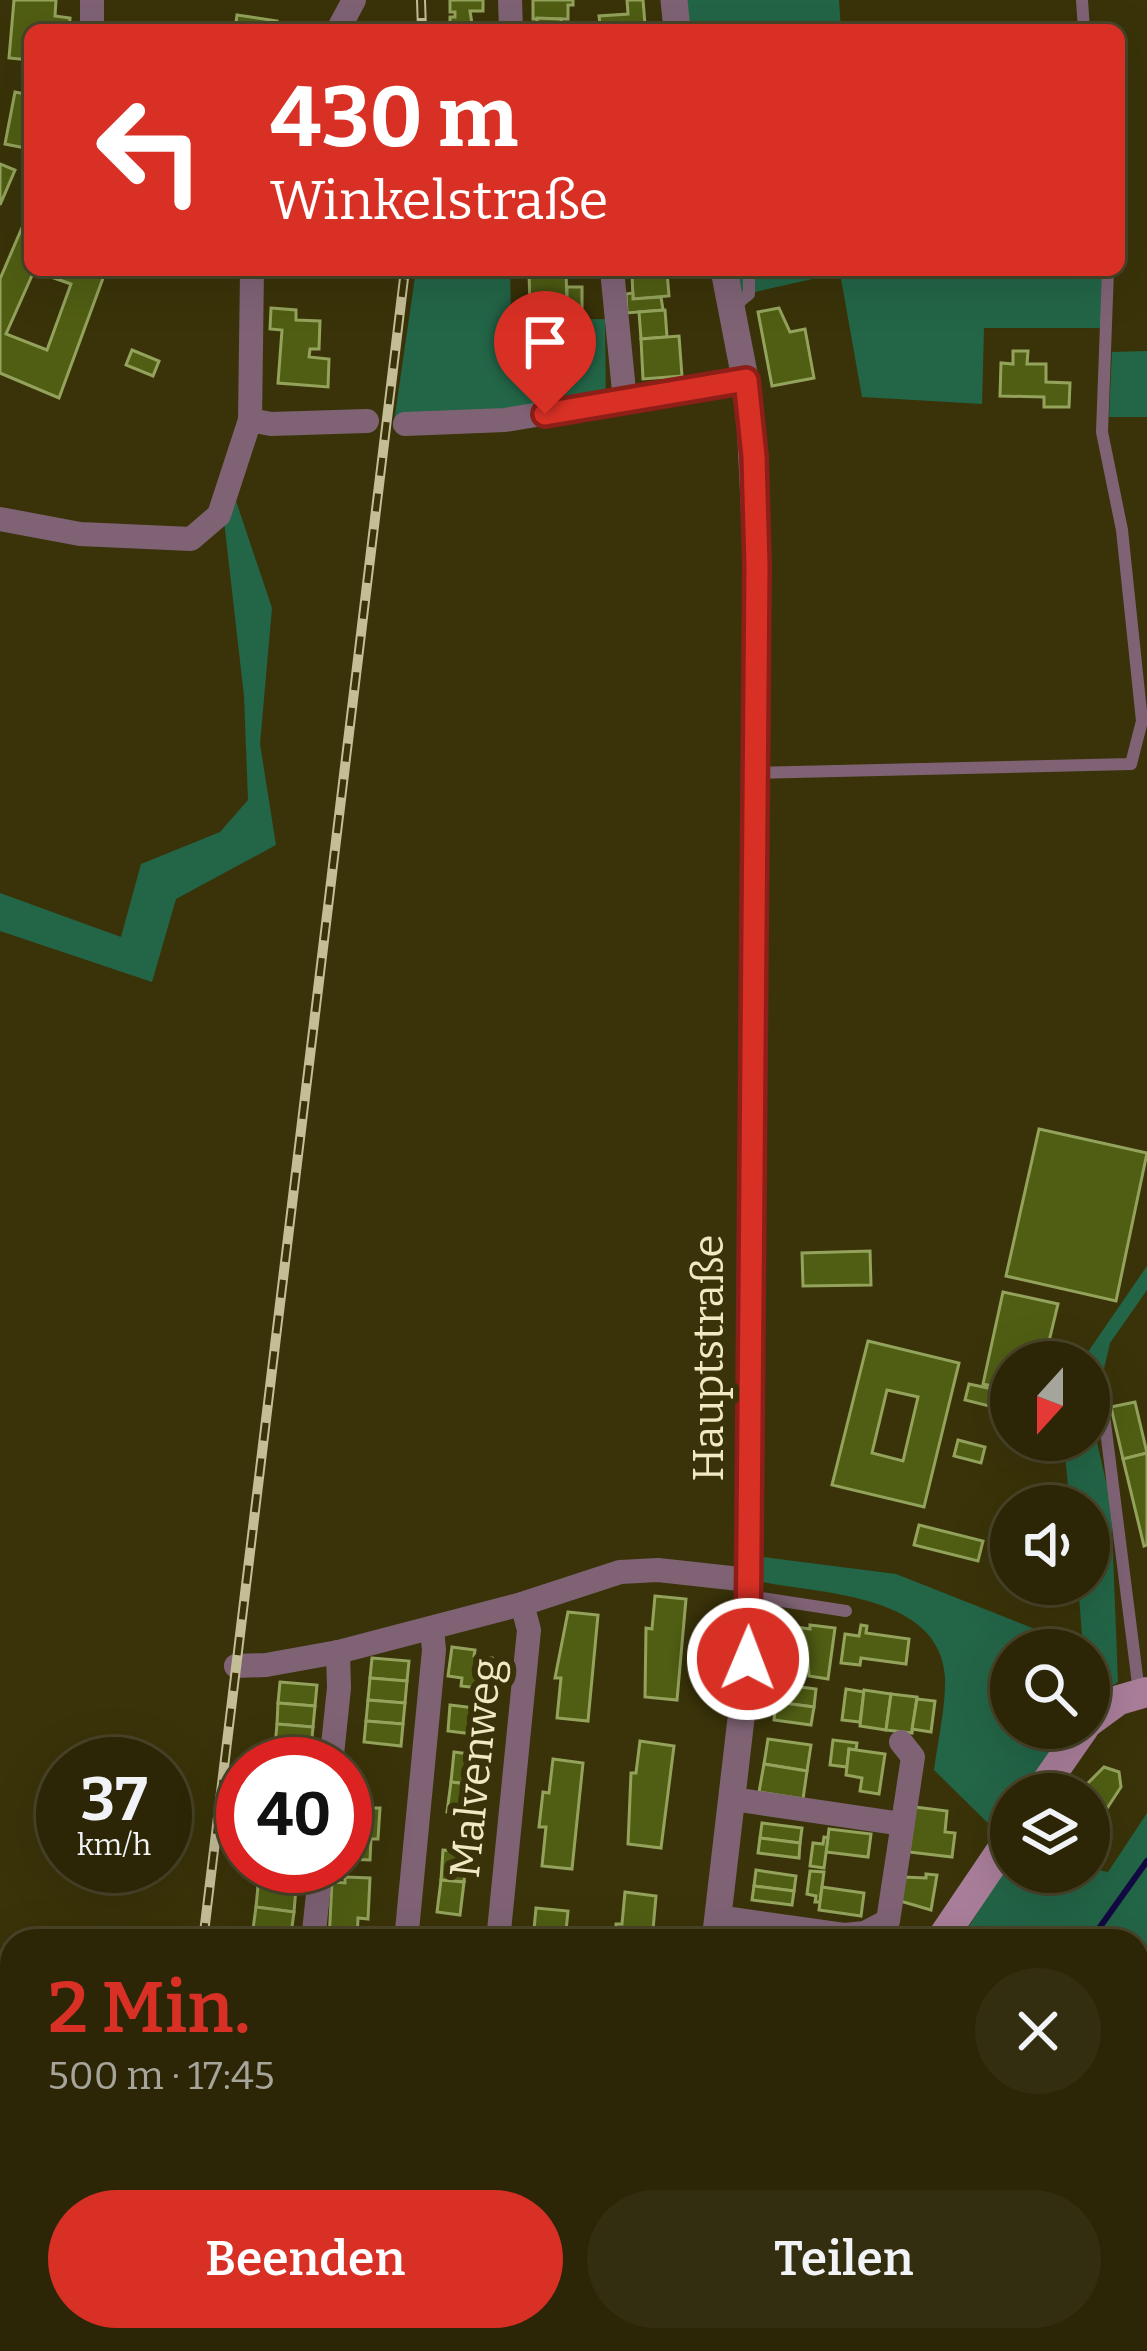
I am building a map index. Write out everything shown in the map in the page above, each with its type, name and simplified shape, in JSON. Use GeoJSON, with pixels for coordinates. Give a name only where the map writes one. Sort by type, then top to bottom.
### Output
{"type":"FeatureCollection","features":[{"type":"Feature","properties":{"kind":"main road"},"geometry":{"type":"LineString","coordinates":[[1110,1707],[1143,1692]]}},
{"type":"Feature","properties":{"kind":"main road"},"geometry":{"type":"LineString","coordinates":[[948,1929],[990,1867]]}},
{"type":"Feature","properties":{"kind":"street"},"geometry":{"type":"LineString","coordinates":[[0,519],[80,534],[191,539],[219,515],[250,420],[251,276]]}},
{"type":"Feature","properties":{"kind":"street"},"geometry":{"type":"LineString","coordinates":[[614,276],[625,401]]}},
{"type":"Feature","properties":{"kind":"street","name":"Hauptstraße"},"geometry":{"type":"LineString","coordinates":[[716,1929],[746,1695],[756,505],[746,380],[725,276]]}},
{"type":"Feature","properties":{"kind":"street"},"geometry":{"type":"LineString","coordinates":[[405,424],[484,422],[746,380]]}},
{"type":"Feature","properties":{"kind":"street"},"geometry":{"type":"LineString","coordinates":[[250,420],[272,424],[367,421]]}},
{"type":"Feature","properties":{"kind":"street"},"geometry":{"type":"LineString","coordinates":[[236,1666],[338,1652],[640,1569],[749,1588]]}},
{"type":"Feature","properties":{"kind":"street","name":"Malvenweg"},"geometry":{"type":"LineString","coordinates":[[499,1929],[529,1630],[522,1604]]}},
{"type":"Feature","properties":{"kind":"street"},"geometry":{"type":"LineString","coordinates":[[407,1929],[434,1650],[432,1628]]}},
{"type":"Feature","properties":{"kind":"street"},"geometry":{"type":"LineString","coordinates":[[334,1737],[338,1652]]}},
{"type":"Feature","properties":{"kind":"street"},"geometry":{"type":"LineString","coordinates":[[875,1929],[890,1916],[913,1756],[901,1742]]}},
{"type":"Feature","properties":{"kind":"street"},"geometry":{"type":"LineString","coordinates":[[733,1799],[902,1824]]}},
{"type":"Feature","properties":{"kind":"street"},"geometry":{"type":"LineString","coordinates":[[314,1929],[318,1893]]}},
{"type":"Feature","properties":{"kind":"lane"},"geometry":{"type":"LineString","coordinates":[[732,308],[749,294],[749,276]]}},
{"type":"Feature","properties":{"kind":"lane"},"geometry":{"type":"LineString","coordinates":[[754,773],[1131,764],[1142,721],[1122,530],[1102,432],[1108,276]]}},
{"type":"Feature","properties":{"kind":"lane"},"geometry":{"type":"LineString","coordinates":[[1110,1458],[1143,1692]]}},
{"type":"Feature","properties":{"kind":"lane"},"geometry":{"type":"LineString","coordinates":[[749,1588],[846,1611]]}},
{"type":"Feature","properties":{"kind":"green space"},"geometry":{"type":"Polygon","coordinates":[[[686,0],[839,0],[841,24],[689,24],[686,0]]]}},
{"type":"Feature","properties":{"kind":"green space"},"geometry":{"type":"Polygon","coordinates":[[[415,276],[510,276],[511,320],[605,319],[606,413],[449,434],[393,429],[415,276]]]}},
{"type":"Feature","properties":{"kind":"green space"},"geometry":{"type":"Polygon","coordinates":[[[734,276],[826,276],[741,295],[734,276]]]}},
{"type":"Feature","properties":{"kind":"green space"},"geometry":{"type":"Polygon","coordinates":[[[841,276],[1103,276],[1102,328],[984,328],[982,404],[862,397],[841,276]]]}},
{"type":"Feature","properties":{"kind":"green space"},"geometry":{"type":"Polygon","coordinates":[[[1147,351],[1147,417],[1109,417],[1112,352],[1147,351]]]}},
{"type":"Feature","properties":{"kind":"green space"},"geometry":{"type":"Polygon","coordinates":[[[233,492],[272,608],[260,744],[276,845],[176,899],[152,982],[0,931],[0,893],[121,937],[141,864],[220,832],[248,800],[244,696],[224,521],[233,492]]]}},
{"type":"Feature","properties":{"kind":"green space"},"geometry":{"type":"Polygon","coordinates":[[[1147,1266],[1147,1290],[1110,1343],[1095,1341],[1147,1266]]]}},
{"type":"Feature","properties":{"kind":"green space"},"geometry":{"type":"Polygon","coordinates":[[[1066,1461],[1101,1461],[1107,1485],[1068,1485],[1066,1461]]]}},
{"type":"Feature","properties":{"kind":"green space"},"geometry":{"type":"Polygon","coordinates":[[[1110,1499],[1118,1682],[1110,1688],[1110,1629],[1082,1629],[1080,1605],[1110,1605],[1110,1499]]]}},
{"type":"Feature","properties":{"kind":"green space"},"geometry":{"type":"Polygon","coordinates":[[[763,1557],[896,1574],[1035,1629],[990,1629],[990,1749],[1054,1749],[1038,1773],[990,1773],[990,1825],[934,1770],[945,1677],[938,1650],[923,1629],[875,1603],[762,1582],[763,1557]]]}},
{"type":"Feature","properties":{"kind":"green space"},"geometry":{"type":"Polygon","coordinates":[[[1147,1813],[1147,1929],[967,1929],[990,1892],[1110,1893],[1110,1869],[1147,1813]]]}},
{"type":"Feature","properties":{"kind":"building"},"geometry":{"type":"Polygon","coordinates":[[[14,0],[56,0],[55,16],[70,18],[70,24],[24,24],[24,59],[9,58],[14,0]]]}},
{"type":"Feature","properties":{"kind":"building"},"geometry":{"type":"Polygon","coordinates":[[[450,0],[483,0],[483,11],[470,11],[472,24],[450,24],[455,12],[450,12],[450,0]]]}},
{"type":"Feature","properties":{"kind":"building"},"geometry":{"type":"Polygon","coordinates":[[[533,0],[573,0],[573,5],[568,5],[568,19],[533,19],[533,0]]]}},
{"type":"Feature","properties":{"kind":"building"},"geometry":{"type":"Polygon","coordinates":[[[627,0],[643,0],[645,24],[600,24],[599,16],[628,14],[627,0]]]}},
{"type":"Feature","properties":{"kind":"building"},"geometry":{"type":"Polygon","coordinates":[[[237,15],[277,21],[277,24],[236,24],[237,15]]]}},
{"type":"Feature","properties":{"kind":"building"},"geometry":{"type":"Polygon","coordinates":[[[537,18],[561,19],[561,24],[537,24],[537,18]]]}},
{"type":"Feature","properties":{"kind":"building"},"geometry":{"type":"Polygon","coordinates":[[[15,92],[24,94],[24,148],[5,144],[15,92]]]}},
{"type":"Feature","properties":{"kind":"building"},"geometry":{"type":"Polygon","coordinates":[[[0,164],[15,170],[0,205],[0,164]]]}},
{"type":"Feature","properties":{"kind":"building"},"geometry":{"type":"Polygon","coordinates":[[[24,223],[24,276],[32,276],[6,334],[47,350],[71,284],[48,276],[104,276],[59,398],[0,373],[0,279],[24,223]]]}},
{"type":"Feature","properties":{"kind":"building"},"geometry":{"type":"Polygon","coordinates":[[[529,276],[566,276],[567,306],[530,307],[529,276]]]}},
{"type":"Feature","properties":{"kind":"building"},"geometry":{"type":"Polygon","coordinates":[[[632,276],[667,276],[669,296],[633,299],[632,276]]]}},
{"type":"Feature","properties":{"kind":"building"},"geometry":{"type":"Polygon","coordinates":[[[567,287],[582,287],[582,313],[563,313],[567,287]]]}},
{"type":"Feature","properties":{"kind":"building"},"geometry":{"type":"Polygon","coordinates":[[[633,293],[633,299],[661,297],[663,310],[627,313],[626,294],[633,293]]]}},
{"type":"Feature","properties":{"kind":"building"},"geometry":{"type":"Polygon","coordinates":[[[271,308],[296,310],[296,320],[320,321],[319,349],[310,349],[309,357],[329,359],[328,387],[278,383],[282,330],[270,329],[271,308]]]}},
{"type":"Feature","properties":{"kind":"building"},"geometry":{"type":"Polygon","coordinates":[[[779,308],[790,332],[805,329],[814,378],[772,386],[758,312],[779,308]]]}},
{"type":"Feature","properties":{"kind":"building"},"geometry":{"type":"Polygon","coordinates":[[[665,310],[667,337],[641,339],[639,312],[665,310]]]}},
{"type":"Feature","properties":{"kind":"building"},"geometry":{"type":"Polygon","coordinates":[[[679,336],[682,376],[643,379],[641,339],[679,336]]]}},
{"type":"Feature","properties":{"kind":"building"},"geometry":{"type":"Polygon","coordinates":[[[132,350],[159,361],[153,376],[126,365],[132,350]]]}},
{"type":"Feature","properties":{"kind":"building"},"geometry":{"type":"Polygon","coordinates":[[[1013,351],[1028,351],[1027,364],[1046,364],[1046,382],[1070,383],[1069,407],[1044,407],[1044,397],[1000,396],[1001,363],[1013,364],[1013,351]]]}},
{"type":"Feature","properties":{"kind":"building"},"geometry":{"type":"Polygon","coordinates":[[[1039,1129],[1147,1153],[1116,1301],[1006,1276],[1039,1129]]]}},
{"type":"Feature","properties":{"kind":"building"},"geometry":{"type":"Polygon","coordinates":[[[870,1251],[871,1285],[803,1286],[802,1253],[870,1251]]]}},
{"type":"Feature","properties":{"kind":"building"},"geometry":{"type":"Polygon","coordinates":[[[1003,1292],[1058,1304],[1049,1341],[992,1341],[1003,1292]]]}},
{"type":"Feature","properties":{"kind":"building"},"geometry":{"type":"Polygon","coordinates":[[[868,1341],[959,1363],[924,1507],[832,1485],[868,1341]],[[887,1390],[872,1453],[903,1461],[918,1397],[887,1390]]]}},
{"type":"Feature","properties":{"kind":"building"},"geometry":{"type":"Polygon","coordinates":[[[990,1352],[990,1386],[983,1384],[990,1352]]]}},
{"type":"Feature","properties":{"kind":"building"},"geometry":{"type":"Polygon","coordinates":[[[969,1384],[990,1388],[990,1406],[965,1400],[969,1384]]]}},
{"type":"Feature","properties":{"kind":"building"},"geometry":{"type":"Polygon","coordinates":[[[1135,1402],[1147,1453],[1123,1459],[1111,1407],[1135,1402]]]}},
{"type":"Feature","properties":{"kind":"building"},"geometry":{"type":"Polygon","coordinates":[[[958,1440],[985,1447],[981,1463],[954,1456],[958,1440]]]}},
{"type":"Feature","properties":{"kind":"building"},"geometry":{"type":"Polygon","coordinates":[[[1147,1453],[1147,1545],[1144,1546],[1123,1459],[1147,1453]]]}},
{"type":"Feature","properties":{"kind":"building"},"geometry":{"type":"Polygon","coordinates":[[[919,1525],[983,1541],[978,1561],[914,1545],[919,1525]]]}},
{"type":"Feature","properties":{"kind":"building"},"geometry":{"type":"Polygon","coordinates":[[[655,1596],[686,1599],[677,1700],[645,1697],[646,1628],[652,1629],[655,1596]]]}},
{"type":"Feature","properties":{"kind":"building"},"geometry":{"type":"Polygon","coordinates":[[[568,1612],[598,1615],[588,1721],[557,1718],[561,1678],[555,1678],[568,1612]]]}},
{"type":"Feature","properties":{"kind":"building"},"geometry":{"type":"Polygon","coordinates":[[[810,1625],[835,1628],[828,1679],[809,1676],[808,1658],[784,1655],[788,1626],[810,1629],[810,1625]]]}},
{"type":"Feature","properties":{"kind":"building"},"geometry":{"type":"Polygon","coordinates":[[[861,1625],[867,1626],[866,1633],[909,1639],[906,1664],[861,1658],[860,1665],[841,1663],[845,1634],[859,1636],[861,1625]]]}},
{"type":"Feature","properties":{"kind":"building"},"geometry":{"type":"Polygon","coordinates":[[[452,1647],[492,1658],[488,1689],[461,1686],[462,1678],[448,1676],[452,1647]]]}},
{"type":"Feature","properties":{"kind":"building"},"geometry":{"type":"Polygon","coordinates":[[[372,1658],[409,1661],[407,1681],[370,1678],[372,1658]]]}},
{"type":"Feature","properties":{"kind":"building"},"geometry":{"type":"Polygon","coordinates":[[[370,1678],[407,1681],[405,1703],[368,1700],[370,1678]]]}},
{"type":"Feature","properties":{"kind":"building"},"geometry":{"type":"Polygon","coordinates":[[[280,1682],[317,1685],[315,1706],[278,1703],[280,1682]]]}},
{"type":"Feature","properties":{"kind":"building"},"geometry":{"type":"Polygon","coordinates":[[[778,1684],[816,1689],[814,1707],[776,1702],[778,1684]]]}},
{"type":"Feature","properties":{"kind":"building"},"geometry":{"type":"Polygon","coordinates":[[[846,1689],[864,1692],[860,1722],[842,1720],[846,1689]]]}},
{"type":"Feature","properties":{"kind":"building"},"geometry":{"type":"Polygon","coordinates":[[[864,1690],[891,1694],[886,1730],[860,1726],[864,1690]]]}},
{"type":"Feature","properties":{"kind":"building"},"geometry":{"type":"Polygon","coordinates":[[[891,1694],[917,1697],[912,1733],[886,1730],[891,1694]]]}},
{"type":"Feature","properties":{"kind":"building"},"geometry":{"type":"Polygon","coordinates":[[[917,1699],[935,1701],[931,1732],[912,1729],[917,1699]]]}},
{"type":"Feature","properties":{"kind":"building"},"geometry":{"type":"Polygon","coordinates":[[[368,1700],[405,1703],[403,1724],[366,1721],[368,1700]]]}},
{"type":"Feature","properties":{"kind":"building"},"geometry":{"type":"Polygon","coordinates":[[[776,1702],[814,1707],[811,1725],[774,1720],[776,1702]]]}},
{"type":"Feature","properties":{"kind":"building"},"geometry":{"type":"Polygon","coordinates":[[[278,1703],[315,1706],[313,1727],[277,1724],[278,1703]]]}},
{"type":"Feature","properties":{"kind":"building"},"geometry":{"type":"Polygon","coordinates":[[[450,1705],[484,1709],[481,1735],[448,1731],[450,1705]]]}},
{"type":"Feature","properties":{"kind":"building"},"geometry":{"type":"Polygon","coordinates":[[[366,1721],[403,1724],[401,1746],[372,1743],[372,1737],[364,1737],[366,1721]]]}},
{"type":"Feature","properties":{"kind":"building"},"geometry":{"type":"Polygon","coordinates":[[[277,1724],[313,1727],[312,1737],[276,1737],[277,1724]]]}},
{"type":"Feature","properties":{"kind":"building"},"geometry":{"type":"Polygon","coordinates":[[[768,1739],[811,1745],[807,1771],[764,1764],[768,1739]]]}},
{"type":"Feature","properties":{"kind":"building"},"geometry":{"type":"Polygon","coordinates":[[[833,1740],[857,1743],[856,1750],[849,1749],[847,1767],[830,1765],[833,1740]]]}},
{"type":"Feature","properties":{"kind":"building"},"geometry":{"type":"Polygon","coordinates":[[[640,1741],[674,1746],[661,1848],[628,1844],[631,1773],[636,1773],[640,1741]]]}},
{"type":"Feature","properties":{"kind":"building"},"geometry":{"type":"Polygon","coordinates":[[[849,1749],[885,1754],[879,1794],[860,1791],[862,1778],[846,1775],[849,1749]]]}},
{"type":"Feature","properties":{"kind":"building"},"geometry":{"type":"Polygon","coordinates":[[[454,1752],[478,1755],[475,1785],[451,1782],[454,1752]]]}},
{"type":"Feature","properties":{"kind":"building"},"geometry":{"type":"Polygon","coordinates":[[[553,1759],[583,1763],[572,1869],[542,1866],[546,1827],[539,1827],[553,1759]]]}},
{"type":"Feature","properties":{"kind":"building"},"geometry":{"type":"Polygon","coordinates":[[[764,1764],[807,1771],[803,1799],[759,1792],[764,1764]]]}},
{"type":"Feature","properties":{"kind":"building"},"geometry":{"type":"Polygon","coordinates":[[[1104,1767],[1119,1772],[1121,1787],[1110,1804],[1110,1773],[1098,1773],[1104,1767]]]}},
{"type":"Feature","properties":{"kind":"building"},"geometry":{"type":"Polygon","coordinates":[[[451,1782],[475,1785],[471,1815],[447,1812],[451,1782]]]}},
{"type":"Feature","properties":{"kind":"building"},"geometry":{"type":"Polygon","coordinates":[[[915,1807],[947,1811],[945,1832],[955,1833],[952,1857],[909,1852],[915,1807]]]}},
{"type":"Feature","properties":{"kind":"building"},"geometry":{"type":"Polygon","coordinates":[[[372,1808],[380,1808],[378,1839],[372,1839],[372,1808]]]}},
{"type":"Feature","properties":{"kind":"building"},"geometry":{"type":"Polygon","coordinates":[[[762,1823],[802,1828],[800,1843],[760,1838],[762,1823]]]}},
{"type":"Feature","properties":{"kind":"building"},"geometry":{"type":"Polygon","coordinates":[[[829,1829],[871,1834],[868,1857],[826,1852],[829,1829]]]}},
{"type":"Feature","properties":{"kind":"building"},"geometry":{"type":"Polygon","coordinates":[[[824,1837],[828,1838],[824,1868],[810,1866],[813,1843],[823,1844],[824,1837]]]}},
{"type":"Feature","properties":{"kind":"building"},"geometry":{"type":"Polygon","coordinates":[[[760,1838],[800,1843],[799,1858],[758,1853],[760,1838]]]}},
{"type":"Feature","properties":{"kind":"building"},"geometry":{"type":"Polygon","coordinates":[[[443,1850],[467,1852],[464,1882],[441,1880],[443,1850]]]}},
{"type":"Feature","properties":{"kind":"building"},"geometry":{"type":"Polygon","coordinates":[[[756,1870],[796,1876],[794,1891],[754,1886],[756,1870]]]}},
{"type":"Feature","properties":{"kind":"building"},"geometry":{"type":"Polygon","coordinates":[[[810,1871],[824,1872],[820,1902],[807,1894],[810,1871]]]}},
{"type":"Feature","properties":{"kind":"building"},"geometry":{"type":"Polygon","coordinates":[[[926,1874],[937,1875],[931,1910],[900,1901],[904,1877],[926,1878],[926,1874]]]}},
{"type":"Feature","properties":{"kind":"building"},"geometry":{"type":"Polygon","coordinates":[[[441,1880],[464,1882],[460,1915],[437,1912],[441,1880]]]}},
{"type":"Feature","properties":{"kind":"building"},"geometry":{"type":"Polygon","coordinates":[[[754,1886],[794,1891],[792,1905],[752,1900],[754,1886]]]}},
{"type":"Feature","properties":{"kind":"building"},"geometry":{"type":"Polygon","coordinates":[[[822,1887],[864,1893],[861,1916],[819,1910],[822,1887]]]}},
{"type":"Feature","properties":{"kind":"building"},"geometry":{"type":"Polygon","coordinates":[[[625,1892],[656,1896],[653,1929],[616,1929],[616,1924],[622,1924],[625,1892]]]}},
{"type":"Feature","properties":{"kind":"building"},"geometry":{"type":"Polygon","coordinates":[[[257,1893],[296,1893],[294,1912],[256,1907],[257,1893]]]}},
{"type":"Feature","properties":{"kind":"building"},"geometry":{"type":"Polygon","coordinates":[[[331,1893],[369,1893],[368,1919],[358,1918],[358,1929],[330,1929],[331,1893]]]}},
{"type":"Feature","properties":{"kind":"building"},"geometry":{"type":"Polygon","coordinates":[[[256,1907],[294,1912],[292,1929],[253,1929],[256,1907]]]}},
{"type":"Feature","properties":{"kind":"building"},"geometry":{"type":"Polygon","coordinates":[[[536,1908],[568,1911],[566,1929],[534,1929],[536,1908]]]}},
{"type":"Feature","properties":{"kind":"waterway"},"geometry":{"type":"LineString","coordinates":[[1099,1929],[1147,1861]]}},
{"type":"Feature","properties":{"kind":"railway"},"geometry":{"type":"LineString","coordinates":[[421,0],[422,24]]}},
{"type":"Feature","properties":{"kind":"railway"},"geometry":{"type":"LineString","coordinates":[[204,1929],[404,276]]}},
{"type":"Feature","properties":{"kind":"route"},"geometry":{"type":"LineString","coordinates":[[545,414],[746,380],[757,566],[748,1659]]}}]}
